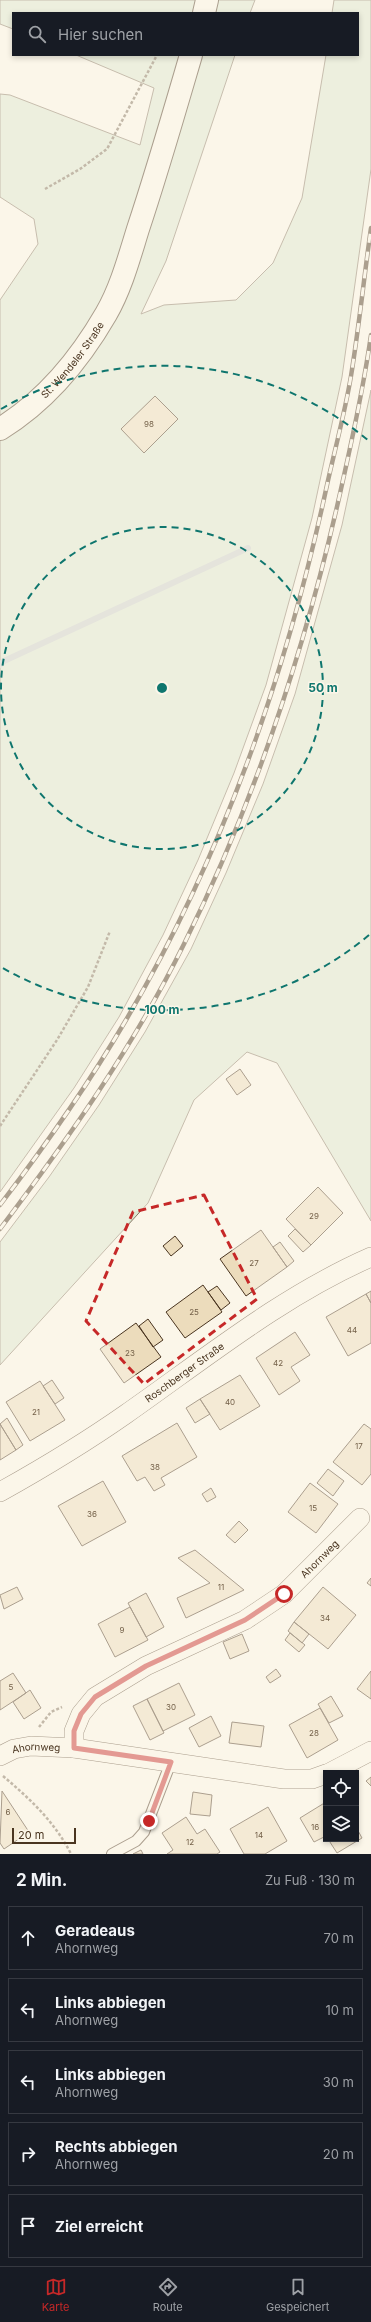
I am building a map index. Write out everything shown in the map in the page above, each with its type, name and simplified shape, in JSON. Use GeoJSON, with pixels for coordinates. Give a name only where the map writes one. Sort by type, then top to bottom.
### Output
{"type":"FeatureCollection","features":[{"type":"Feature","properties":{"kind":"main road"},"geometry":{"type":"LineString","coordinates":[[204,12],[207,0]]}},
{"type":"Feature","properties":{"kind":"main road","name":"St. Wendeler Straße"},"geometry":{"type":"LineString","coordinates":[[0,429],[18,418],[56,383],[88,343],[107,313],[123,274],[160,163],[191,56]]}},
{"type":"Feature","properties":{"kind":"street","name":"Roschberger Straße"},"geometry":{"type":"LineString","coordinates":[[0,1492],[125,1415],[281,1304],[331,1274],[371,1257]]}},
{"type":"Feature","properties":{"kind":"street","name":"Ahornweg"},"geometry":{"type":"LineString","coordinates":[[74,1748],[74,1731],[79,1720],[95,1697],[146,1666],[245,1620],[284,1594],[360,1518]]}},
{"type":"Feature","properties":{"kind":"street","name":"Ahornweg"},"geometry":{"type":"LineString","coordinates":[[0,1756],[14,1749],[31,1746],[74,1748],[284,1779],[312,1779],[323,1775]]}},
{"type":"Feature","properties":{"kind":"street"},"geometry":{"type":"LineString","coordinates":[[334,1770],[371,1750]]}},
{"type":"Feature","properties":{"kind":"lane"},"geometry":{"type":"LineString","coordinates":[[112,1854],[136,1840],[144,1832],[171,1762]]}},
{"type":"Feature","properties":{"kind":"path"},"geometry":{"type":"LineString","coordinates":[[45,189],[80,169],[107,149],[156,56]]}},
{"type":"Feature","properties":{"kind":"path"},"geometry":{"type":"LineString","coordinates":[[0,1126],[57,1040],[88,987],[110,931]]}},
{"type":"Feature","properties":{"kind":"path"},"geometry":{"type":"LineString","coordinates":[[0,1773],[33,1801],[55,1827],[72,1854]]}},
{"type":"Feature","properties":{"kind":"highlighted area"},"geometry":{"type":"Polygon","coordinates":[[[204,1195],[257,1299],[144,1384],[86,1321],[133,1212],[204,1195]]]}},
{"type":"Feature","properties":{"kind":"green space"},"geometry":{"type":"Polygon","coordinates":[[[0,0],[255,0],[250,12],[12,12],[12,29],[0,24],[0,0]]]}},
{"type":"Feature","properties":{"kind":"green space"},"geometry":{"type":"Polygon","coordinates":[[[334,0],[371,0],[371,169],[342,377],[312,518],[266,685],[234,773],[198,860],[163,935],[119,1017],[74,1088],[0,1192],[0,300],[38,244],[34,219],[0,197],[0,94],[10,95],[140,145],[154,88],[78,56],[235,56],[166,261],[141,314],[164,305],[236,300],[273,263],[302,198],[326,56],[359,56],[359,12],[332,12],[334,0]]]}},
{"type":"Feature","properties":{"kind":"green space"},"geometry":{"type":"Polygon","coordinates":[[[371,390],[371,1221],[277,1063],[247,1052],[194,1100],[148,1203],[0,1365],[0,1242],[49,1177],[99,1105],[145,1032],[191,949],[226,873],[263,784],[295,694],[342,525],[371,390]]]}},
{"type":"Feature","properties":{"kind":"building"},"geometry":{"type":"Polygon","coordinates":[[[155,396],[178,419],[144,453],[121,429],[155,396]]]}},
{"type":"Feature","properties":{"kind":"building"},"geometry":{"type":"Polygon","coordinates":[[[240,1069],[251,1085],[237,1095],[226,1079],[240,1069]]]}},
{"type":"Feature","properties":{"kind":"building"},"geometry":{"type":"Polygon","coordinates":[[[318,1187],[343,1213],[311,1245],[286,1219],[318,1187]]]}},
{"type":"Feature","properties":{"kind":"building"},"geometry":{"type":"Polygon","coordinates":[[[295,1229],[311,1245],[303,1252],[288,1236],[295,1229]]]}},
{"type":"Feature","properties":{"kind":"building"},"geometry":{"type":"Polygon","coordinates":[[[261,1230],[287,1267],[246,1296],[220,1259],[261,1230]]]}},
{"type":"Feature","properties":{"kind":"building"},"geometry":{"type":"Polygon","coordinates":[[[175,1236],[183,1246],[171,1256],[163,1246],[175,1236]]]}},
{"type":"Feature","properties":{"kind":"building"},"geometry":{"type":"Polygon","coordinates":[[[280,1242],[294,1261],[287,1267],[273,1247],[280,1242]]]}},
{"type":"Feature","properties":{"kind":"building"},"geometry":{"type":"Polygon","coordinates":[[[203,1285],[222,1312],[185,1338],[166,1312],[203,1285]]]}},
{"type":"Feature","properties":{"kind":"building"},"geometry":{"type":"Polygon","coordinates":[[[217,1286],[230,1303],[221,1310],[208,1292],[217,1286]]]}},
{"type":"Feature","properties":{"kind":"building"},"geometry":{"type":"Polygon","coordinates":[[[371,1291],[371,1303],[366,1294],[371,1291]]]}},
{"type":"Feature","properties":{"kind":"building"},"geometry":{"type":"Polygon","coordinates":[[[366,1294],[371,1303],[371,1343],[348,1356],[326,1317],[366,1294]]]}},
{"type":"Feature","properties":{"kind":"building"},"geometry":{"type":"Polygon","coordinates":[[[148,1319],[163,1340],[153,1347],[139,1326],[148,1319]]]}},
{"type":"Feature","properties":{"kind":"building"},"geometry":{"type":"Polygon","coordinates":[[[136,1323],[161,1357],[124,1383],[100,1349],[136,1323]]]}},
{"type":"Feature","properties":{"kind":"building"},"geometry":{"type":"Polygon","coordinates":[[[295,1332],[310,1355],[291,1367],[300,1381],[279,1395],[256,1358],[295,1332]]]}},
{"type":"Feature","properties":{"kind":"building"},"geometry":{"type":"Polygon","coordinates":[[[240,1375],[260,1406],[220,1430],[200,1399],[240,1375]]]}},
{"type":"Feature","properties":{"kind":"building"},"geometry":{"type":"Polygon","coordinates":[[[52,1380],[64,1398],[55,1404],[43,1386],[52,1380]]]}},
{"type":"Feature","properties":{"kind":"building"},"geometry":{"type":"Polygon","coordinates":[[[40,1381],[65,1420],[30,1441],[6,1402],[40,1381]]]}},
{"type":"Feature","properties":{"kind":"building"},"geometry":{"type":"Polygon","coordinates":[[[200,1399],[210,1414],[195,1423],[186,1408],[200,1399]]]}},
{"type":"Feature","properties":{"kind":"building"},"geometry":{"type":"Polygon","coordinates":[[[7,1418],[23,1445],[16,1450],[0,1424],[7,1418]]]}},
{"type":"Feature","properties":{"kind":"building"},"geometry":{"type":"Polygon","coordinates":[[[177,1423],[197,1457],[161,1478],[165,1485],[154,1491],[145,1477],[137,1481],[122,1456],[177,1423]]]}},
{"type":"Feature","properties":{"kind":"building"},"geometry":{"type":"Polygon","coordinates":[[[0,1424],[16,1450],[0,1460],[0,1424]]]}},
{"type":"Feature","properties":{"kind":"building"},"geometry":{"type":"Polygon","coordinates":[[[364,1424],[371,1429],[371,1474],[362,1485],[333,1462],[364,1424]]]}},
{"type":"Feature","properties":{"kind":"building"},"geometry":{"type":"Polygon","coordinates":[[[328,1469],[344,1481],[333,1496],[317,1483],[328,1469]]]}},
{"type":"Feature","properties":{"kind":"building"},"geometry":{"type":"Polygon","coordinates":[[[103,1481],[126,1522],[82,1546],[58,1506],[103,1481]]]}},
{"type":"Feature","properties":{"kind":"building"},"geometry":{"type":"Polygon","coordinates":[[[310,1483],[338,1504],[316,1533],[288,1512],[310,1483]]]}},
{"type":"Feature","properties":{"kind":"building"},"geometry":{"type":"Polygon","coordinates":[[[211,1488],[216,1497],[207,1502],[202,1494],[211,1488]]]}},
{"type":"Feature","properties":{"kind":"building"},"geometry":{"type":"Polygon","coordinates":[[[239,1521],[248,1530],[235,1543],[226,1535],[239,1521]]]}},
{"type":"Feature","properties":{"kind":"building"},"geometry":{"type":"Polygon","coordinates":[[[195,1550],[244,1590],[186,1618],[177,1598],[210,1583],[178,1558],[195,1550]]]}},
{"type":"Feature","properties":{"kind":"building"},"geometry":{"type":"Polygon","coordinates":[[[371,1578],[371,1586],[367,1583],[371,1578]]]}},
{"type":"Feature","properties":{"kind":"building"},"geometry":{"type":"Polygon","coordinates":[[[17,1587],[23,1599],[4,1609],[0,1595],[17,1587]]]}},
{"type":"Feature","properties":{"kind":"building"},"geometry":{"type":"Polygon","coordinates":[[[323,1587],[356,1615],[328,1649],[294,1622],[323,1587]]]}},
{"type":"Feature","properties":{"kind":"building"},"geometry":{"type":"Polygon","coordinates":[[[146,1593],[164,1627],[146,1637],[128,1603],[146,1593]]]}},
{"type":"Feature","properties":{"kind":"building"},"geometry":{"type":"Polygon","coordinates":[[[130,1607],[148,1640],[115,1657],[98,1624],[130,1607]]]}},
{"type":"Feature","properties":{"kind":"building"},"geometry":{"type":"Polygon","coordinates":[[[294,1622],[309,1634],[302,1643],[288,1631],[294,1622]]]}},
{"type":"Feature","properties":{"kind":"building"},"geometry":{"type":"Polygon","coordinates":[[[290,1633],[305,1645],[299,1652],[285,1640],[290,1633]]]}},
{"type":"Feature","properties":{"kind":"building"},"geometry":{"type":"Polygon","coordinates":[[[242,1634],[249,1651],[230,1659],[223,1642],[242,1634]]]}},
{"type":"Feature","properties":{"kind":"building"},"geometry":{"type":"Polygon","coordinates":[[[276,1669],[281,1676],[270,1683],[266,1677],[276,1669]]]}},
{"type":"Feature","properties":{"kind":"building"},"geometry":{"type":"Polygon","coordinates":[[[371,1671],[371,1699],[357,1689],[371,1671]]]}},
{"type":"Feature","properties":{"kind":"building"},"geometry":{"type":"Polygon","coordinates":[[[13,1673],[26,1693],[0,1710],[0,1681],[13,1673]]]}},
{"type":"Feature","properties":{"kind":"building"},"geometry":{"type":"Polygon","coordinates":[[[179,1683],[195,1715],[163,1731],[147,1699],[179,1683]]]}},
{"type":"Feature","properties":{"kind":"building"},"geometry":{"type":"Polygon","coordinates":[[[30,1690],[41,1708],[24,1719],[13,1702],[30,1690]]]}},
{"type":"Feature","properties":{"kind":"building"},"geometry":{"type":"Polygon","coordinates":[[[331,1696],[343,1716],[329,1723],[318,1704],[331,1696]]]}},
{"type":"Feature","properties":{"kind":"building"},"geometry":{"type":"Polygon","coordinates":[[[147,1699],[164,1733],[150,1740],[133,1706],[147,1699]]]}},
{"type":"Feature","properties":{"kind":"building"},"geometry":{"type":"Polygon","coordinates":[[[320,1708],[338,1740],[307,1758],[289,1725],[320,1708]]]}},
{"type":"Feature","properties":{"kind":"building"},"geometry":{"type":"Polygon","coordinates":[[[211,1716],[221,1736],[199,1747],[189,1728],[211,1716]]]}},
{"type":"Feature","properties":{"kind":"building"},"geometry":{"type":"Polygon","coordinates":[[[232,1722],[264,1726],[261,1747],[229,1743],[232,1722]]]}},
{"type":"Feature","properties":{"kind":"building"},"geometry":{"type":"Polygon","coordinates":[[[371,1777],[371,1786],[366,1781],[371,1777]]]}},
{"type":"Feature","properties":{"kind":"building"},"geometry":{"type":"Polygon","coordinates":[[[2,1791],[29,1832],[4,1849],[0,1843],[2,1791]]]}},
{"type":"Feature","properties":{"kind":"building"},"geometry":{"type":"Polygon","coordinates":[[[193,1792],[212,1795],[210,1816],[190,1814],[193,1792]]]}},
{"type":"Feature","properties":{"kind":"building"},"geometry":{"type":"Polygon","coordinates":[[[323,1804],[323,1838],[314,1842],[300,1818],[323,1804]]]}},
{"type":"Feature","properties":{"kind":"building"},"geometry":{"type":"Polygon","coordinates":[[[268,1807],[287,1841],[265,1854],[244,1854],[230,1829],[268,1807]]]}},
{"type":"Feature","properties":{"kind":"building"},"geometry":{"type":"Polygon","coordinates":[[[186,1817],[197,1834],[205,1829],[220,1852],[217,1854],[167,1854],[173,1850],[162,1833],[186,1817]]]}},
{"type":"Feature","properties":{"kind":"building"},"geometry":{"type":"Polygon","coordinates":[[[359,1832],[362,1838],[359,1840],[359,1832]]]}},
{"type":"Feature","properties":{"kind":"building"},"geometry":{"type":"Polygon","coordinates":[[[330,1842],[355,1842],[337,1853],[330,1842]]]}},
{"type":"Feature","properties":{"kind":"building"},"geometry":{"type":"Polygon","coordinates":[[[141,1850],[143,1854],[133,1854],[141,1850]]]}},
{"type":"Feature","properties":{"kind":"waterway"},"geometry":{"type":"LineString","coordinates":[[0,665],[4,661],[248,548]]}},
{"type":"Feature","properties":{"kind":"railway"},"geometry":{"type":"LineString","coordinates":[[0,1205],[66,1115],[126,1020],[161,957],[193,893],[222,828],[248,761],[292,624],[311,555],[340,430],[354,358],[371,228]]}},
{"type":"Feature","properties":{"kind":"railway"},"geometry":{"type":"LineString","coordinates":[[0,1229],[75,1126],[99,1091],[144,1019],[184,944],[235,832],[278,717],[314,599],[351,444],[371,335]]}},
{"type":"Feature","properties":{"kind":"route"},"geometry":{"type":"LineString","coordinates":[[149,1821],[171,1762],[74,1748],[74,1731],[81,1714],[95,1697],[146,1666],[245,1620],[284,1594]]}}]}
